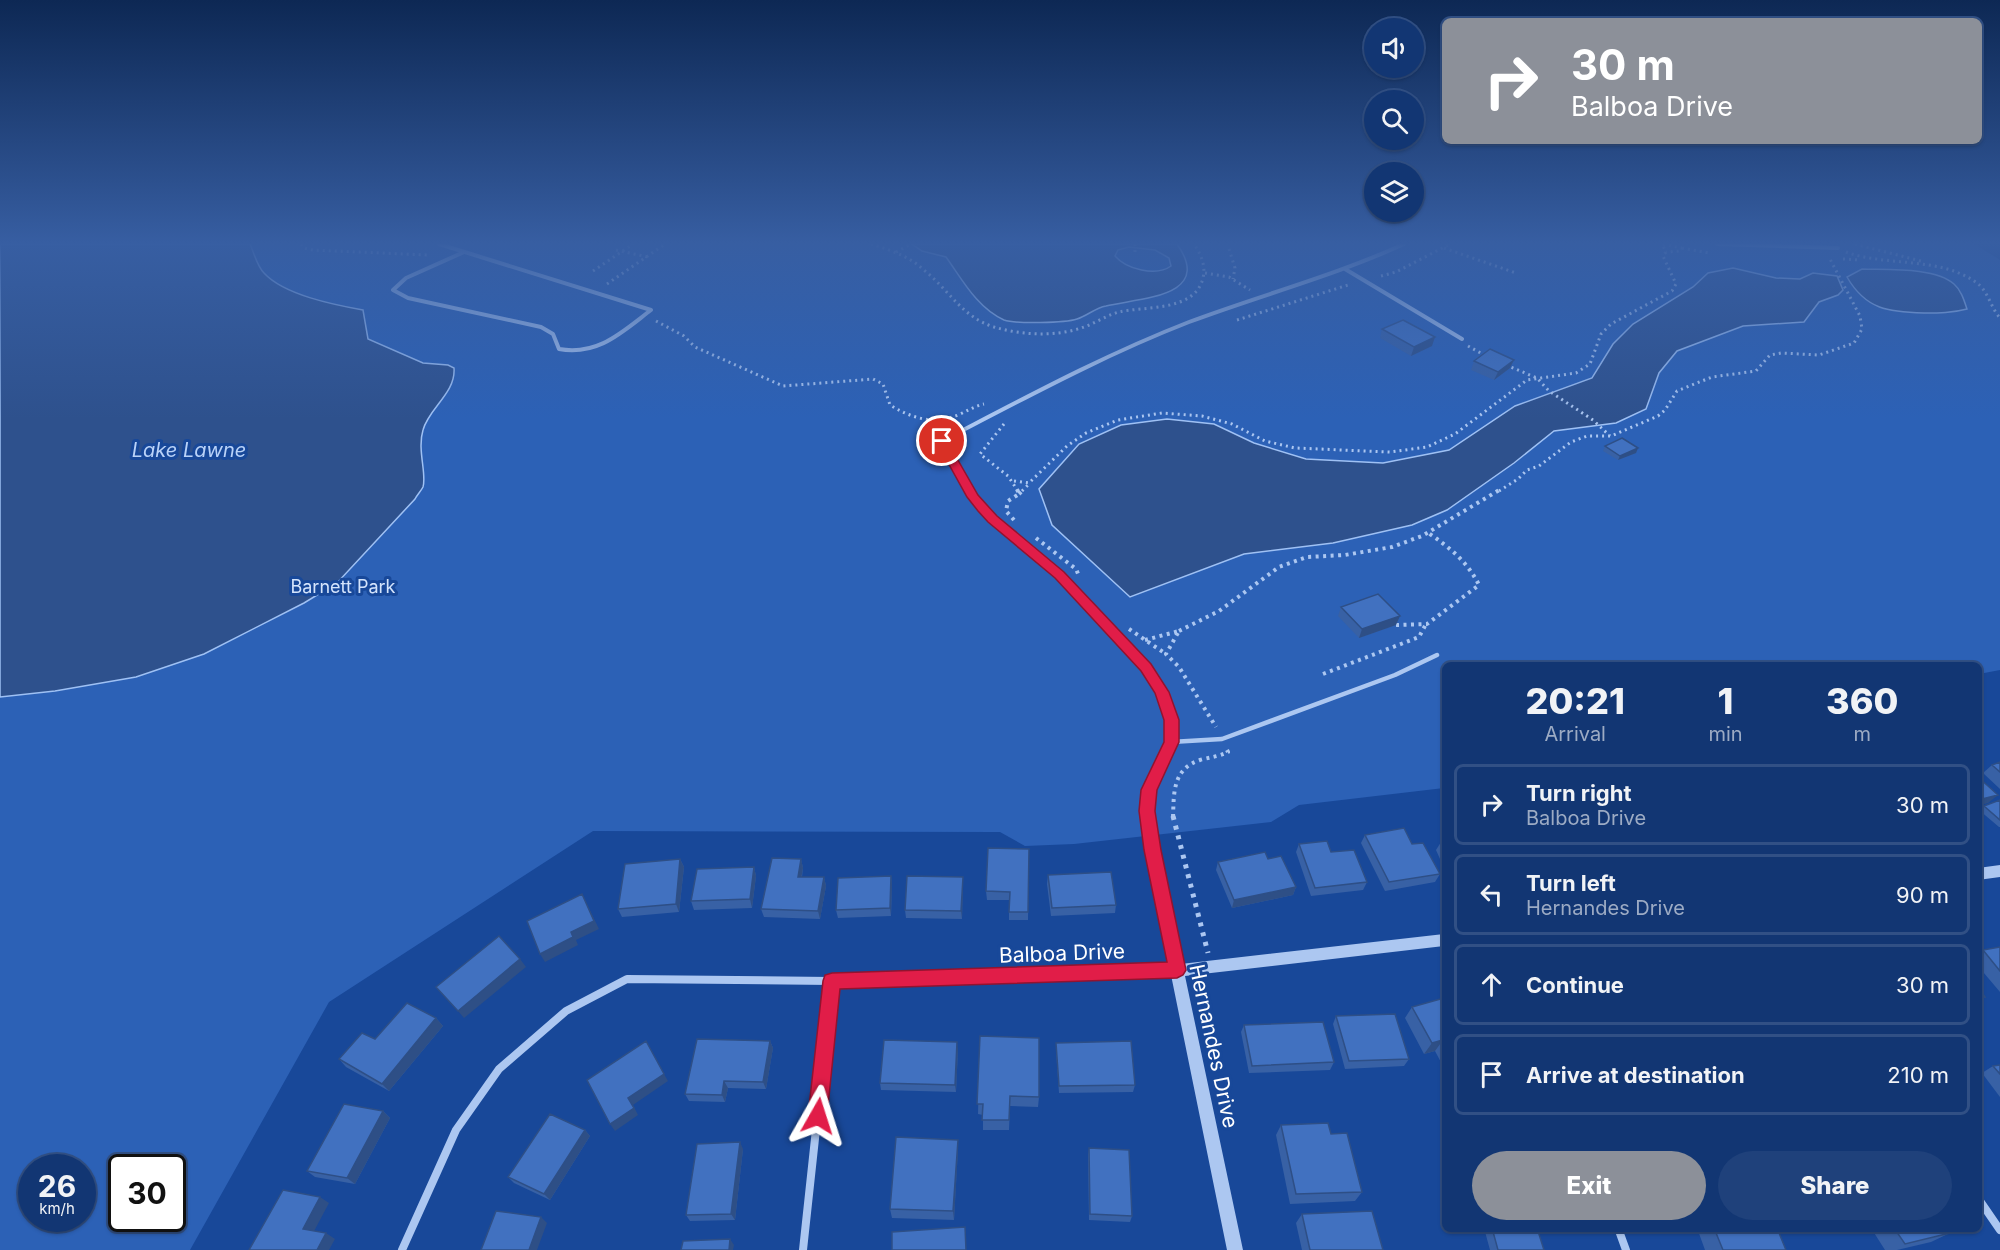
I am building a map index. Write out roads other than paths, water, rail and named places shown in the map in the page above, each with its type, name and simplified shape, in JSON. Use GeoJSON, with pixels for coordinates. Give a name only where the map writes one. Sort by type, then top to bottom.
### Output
{"type":"FeatureCollection","features":[{"type":"Feature","properties":{"kind":"street","name":"Hernandes Drive"},"geometry":{"type":"LineString","coordinates":[[1152,850],[1235,1250]]}},
{"type":"Feature","properties":{"kind":"street"},"geometry":{"type":"LineString","coordinates":[[1982,873],[2000,870]]}},
{"type":"Feature","properties":{"kind":"street","name":"Balboa Drive"},"geometry":{"type":"LineString","coordinates":[[402,1250],[456,1130],[499,1069],[566,1011],[627,979],[832,981],[1177,970],[1442,940]]}},
{"type":"Feature","properties":{"kind":"street"},"geometry":{"type":"LineString","coordinates":[[803,1250],[832,981]]}},
{"type":"Feature","properties":{"kind":"street"},"geometry":{"type":"LineString","coordinates":[[1982,1204],[2000,1230]]}},
{"type":"Feature","properties":{"kind":"street"},"geometry":{"type":"LineString","coordinates":[[1619,1232],[1626,1250]]}},
{"type":"Feature","properties":{"kind":"lane"},"geometry":{"type":"LineString","coordinates":[[428,302],[541,327],[553,334],[559,349],[567,352],[583,352],[598,349],[651,310],[627,302]]}},
{"type":"Feature","properties":{"kind":"lane"},"geometry":{"type":"LineString","coordinates":[[1152,850],[1147,811],[1149,790],[1171,742],[1172,720],[1162,692],[1146,668],[1059,575],[993,519],[973,497],[942,441],[1134,345],[1189,322],[1246,302]]}},
{"type":"Feature","properties":{"kind":"lane"},"geometry":{"type":"LineString","coordinates":[[1400,302],[1461,341]]}},
{"type":"Feature","properties":{"kind":"lane"},"geometry":{"type":"LineString","coordinates":[[1171,742],[1222,739],[1395,675],[1437,655]]}},
{"type":"Feature","properties":{"kind":"water","name":"Lake Lawne"},"geometry":{"type":"Polygon","coordinates":[[[0,302],[328,302],[363,310],[368,339],[423,363],[448,365],[454,368],[447,393],[426,422],[423,430],[421,446],[424,482],[422,488],[415,499],[337,583],[304,603],[204,654],[136,677],[55,691],[0,697],[0,302]]]}},
{"type":"Feature","properties":{"kind":"water"},"geometry":{"type":"Polygon","coordinates":[[[980,302],[1125,302],[1102,307],[1077,319],[1052,322],[1004,320],[980,302]]]}},
{"type":"Feature","properties":{"kind":"water"},"geometry":{"type":"Polygon","coordinates":[[[1668,302],[1819,302],[1804,322],[1743,326],[1677,351],[1659,373],[1646,409],[1616,423],[1554,431],[1514,463],[1447,510],[1412,525],[1333,543],[1244,554],[1130,597],[1052,525],[1039,489],[1079,444],[1121,425],[1167,419],[1214,424],[1254,443],[1306,459],[1383,463],[1449,450],[1515,406],[1592,378],[1613,344],[1633,324],[1668,302]]]}},
{"type":"Feature","properties":{"kind":"water"},"geometry":{"type":"Polygon","coordinates":[[[1965,302],[1967,309],[1951,312],[1900,312],[1870,303],[1965,302]]]}},
{"type":"Feature","properties":{"kind":"park label","name":"Barnett Park"},"geometry":{"type":"Point","coordinates":[343,586]}}]}
